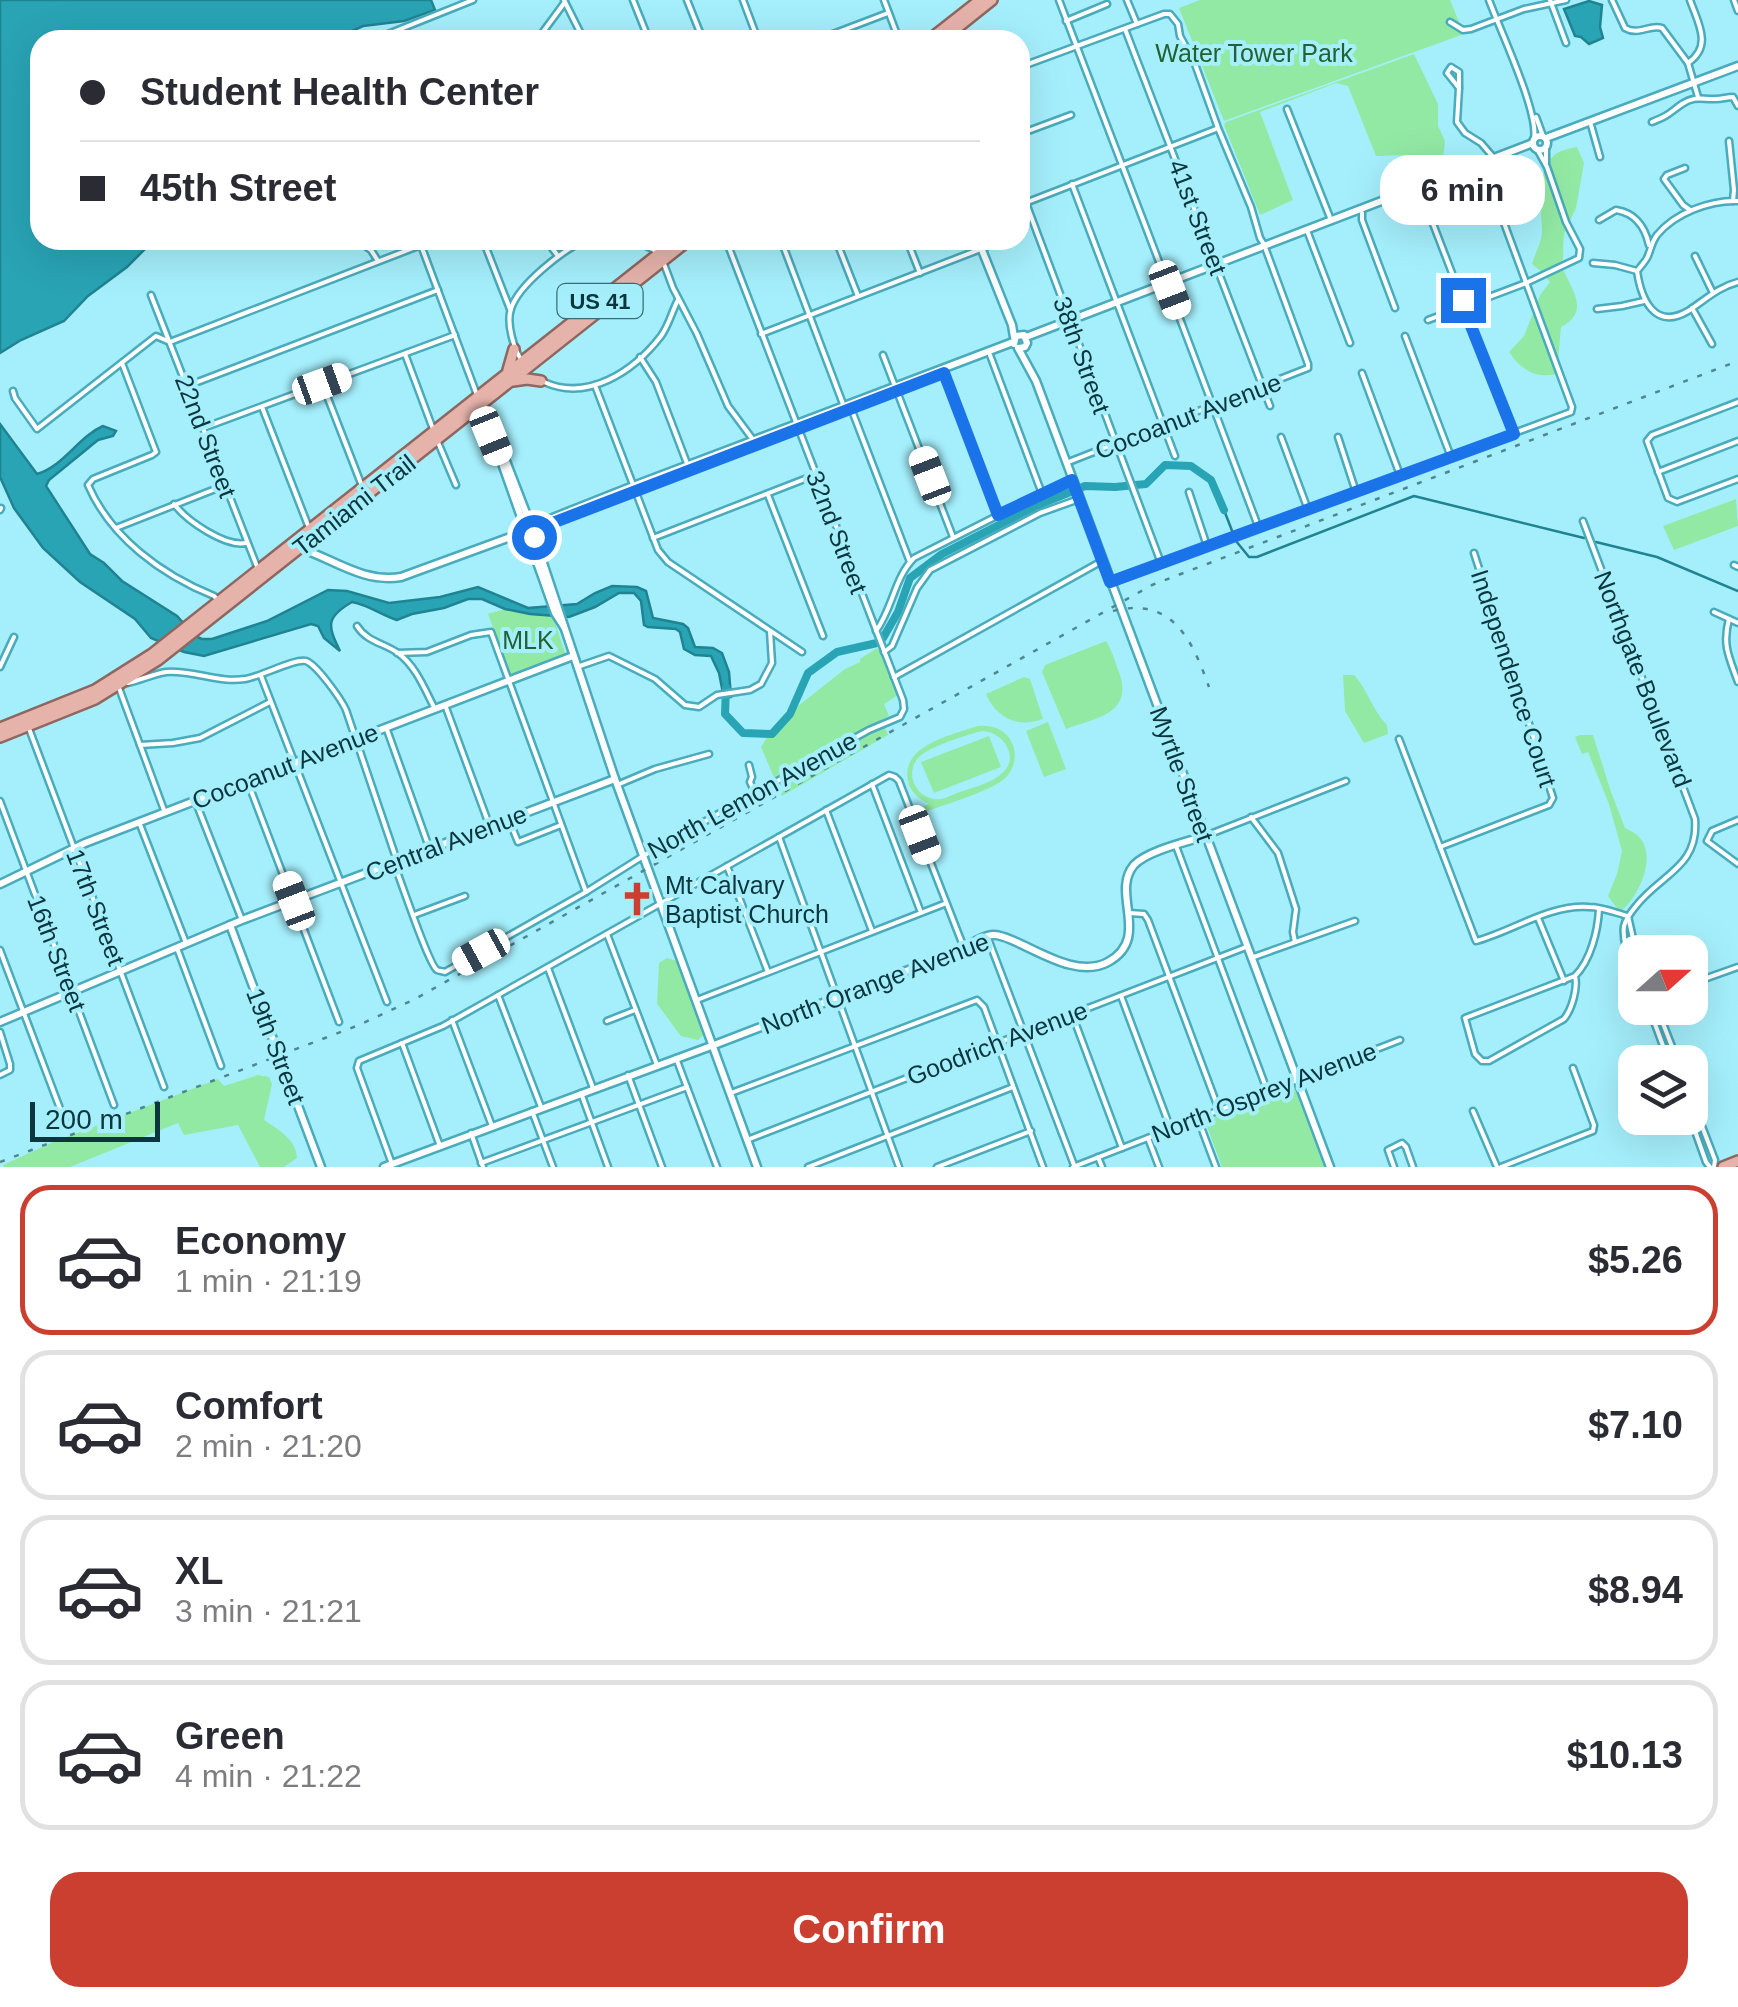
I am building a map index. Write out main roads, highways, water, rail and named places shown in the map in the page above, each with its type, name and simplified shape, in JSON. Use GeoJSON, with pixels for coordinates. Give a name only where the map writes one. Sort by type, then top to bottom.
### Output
{"type":"FeatureCollection","features":[{"type":"Feature","properties":{"kind":"main road"},"geometry":{"type":"LineString","coordinates":[[942,30],[980,0]]}},
{"type":"Feature","properties":{"kind":"main road"},"geometry":{"type":"LineString","coordinates":[[954,30],[992,0]]}},
{"type":"Feature","properties":{"kind":"main road","name":"Tamiami Trail"},"geometry":{"type":"LineString","coordinates":[[661,257],[667,250]]}},
{"type":"Feature","properties":{"kind":"main road","name":"Tamiami Trail"},"geometry":{"type":"LineString","coordinates":[[28,722],[45,720],[85,703],[167,648],[673,250]]}},
{"type":"Feature","properties":{"kind":"main road"},"geometry":{"type":"LineString","coordinates":[[514,348],[508,378],[541,381]]}},
{"type":"Feature","properties":{"kind":"main road","name":"Tamiami Trail"},"geometry":{"type":"LineString","coordinates":[[364,492],[425,449],[446,422],[480,400]]}},
{"type":"Feature","properties":{"kind":"main road","name":"Tamiami Trail"},"geometry":{"type":"LineString","coordinates":[[0,733],[117,682],[158,660],[167,648]]}},
{"type":"Feature","properties":{"kind":"main road"},"geometry":{"type":"LineString","coordinates":[[45,720],[82,696]]}},
{"type":"Feature","properties":{"kind":"main road"},"geometry":{"type":"LineString","coordinates":[[1723,1167],[1738,1161]]}},
{"type":"Feature","properties":{"kind":"water"},"geometry":{"type":"Polygon","coordinates":[[[0,0],[431,0],[435,10],[404,21],[354,30],[30,30],[30,250],[144,250],[64,321],[0,353],[0,0]]]}},
{"type":"Feature","properties":{"kind":"water"},"geometry":{"type":"Polygon","coordinates":[[[1589,1],[1602,5],[1603,38],[1589,44],[1575,36],[1564,9],[1589,1]]]}},
{"type":"Feature","properties":{"kind":"water"},"geometry":{"type":"Polygon","coordinates":[[[0,424],[37,474],[55,465],[103,426],[116,431],[113,436],[98,440],[46,486],[90,554],[122,581],[177,616],[202,639],[267,621],[328,590],[389,603],[440,597],[478,587],[528,608],[577,604],[612,586],[637,587],[646,591],[653,618],[683,624],[695,647],[722,653],[729,672],[731,697],[724,698],[711,656],[695,655],[684,649],[676,629],[644,625],[641,601],[634,593],[619,593],[569,617],[530,614],[482,599],[468,599],[397,620],[352,602],[337,612],[331,622],[340,651],[324,638],[318,626],[311,624],[204,656],[184,652],[151,638],[135,619],[80,582],[43,548],[14,508],[0,477],[0,424]]]}},
{"type":"Feature","properties":{"kind":"waterway"},"geometry":{"type":"LineString","coordinates":[[883,638],[898,612],[910,578],[942,554],[1085,486],[1146,484],[1165,465],[1191,466],[1211,480],[1224,510]]}},
{"type":"Feature","properties":{"kind":"waterway"},"geometry":{"type":"LineString","coordinates":[[1224,510],[1236,541],[1249,557],[1414,496],[1584,538]]}},
{"type":"Feature","properties":{"kind":"waterway"},"geometry":{"type":"LineString","coordinates":[[1596,542],[1657,557],[1738,591]]}},
{"type":"Feature","properties":{"kind":"waterway"},"geometry":{"type":"LineString","coordinates":[[726,688],[725,714],[743,733],[772,734],[790,714],[808,673],[837,652],[877,643]]}},
{"type":"Feature","properties":{"kind":"railway"},"geometry":{"type":"LineString","coordinates":[[0,1162],[359,1025],[415,999],[1152,585],[1738,361]]}},
{"type":"Feature","properties":{"kind":"railway"},"geometry":{"type":"LineString","coordinates":[[1113,611],[1134,608],[1165,616],[1187,638],[1209,687]]}},
{"type":"Feature","properties":{"kind":"place","name":"Mt Calvary Baptist Church"},"geometry":{"type":"Point","coordinates":[637,899]}},
{"type":"Feature","properties":{"kind":"park label","name":"Water Tower Park"},"geometry":{"type":"Point","coordinates":[1254,53]}},
{"type":"Feature","properties":{"kind":"park label","name":"MLK"},"geometry":{"type":"Point","coordinates":[528,640]}}]}
